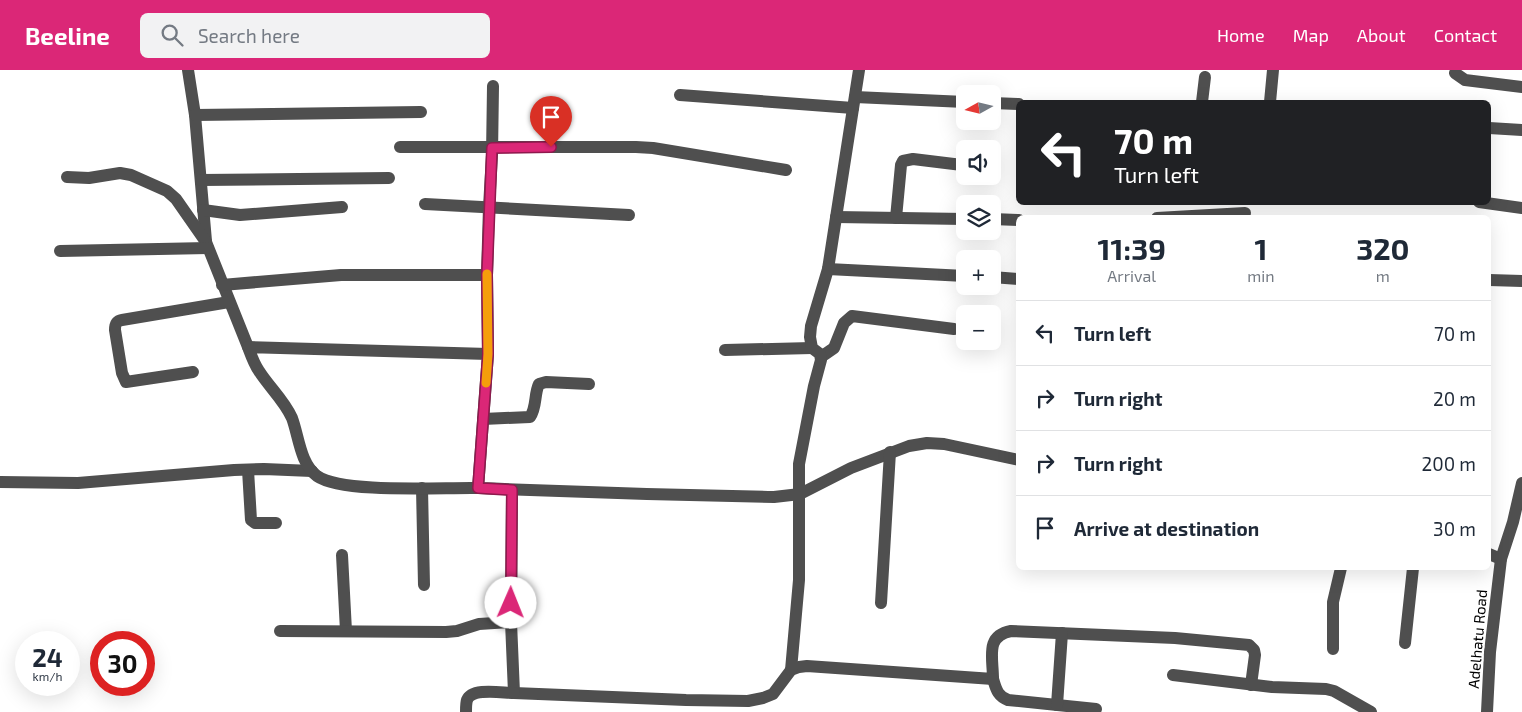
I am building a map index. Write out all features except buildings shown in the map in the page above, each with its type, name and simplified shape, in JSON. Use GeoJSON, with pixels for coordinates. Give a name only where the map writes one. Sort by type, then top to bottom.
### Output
{"type":"FeatureCollection","features":[{"type":"Feature","properties":{"kind":"street"},"geometry":{"type":"LineString","coordinates":[[188,70],[195,115],[207,245]]}},
{"type":"Feature","properties":{"kind":"street"},"geometry":{"type":"LineString","coordinates":[[812,348],[811,326],[828,269],[859,70]]}},
{"type":"Feature","properties":{"kind":"street"},"geometry":{"type":"LineString","coordinates":[[1270,100],[1273,70]]}},
{"type":"Feature","properties":{"kind":"street"},"geometry":{"type":"LineString","coordinates":[[1455,73],[1465,80],[1522,88]]}},
{"type":"Feature","properties":{"kind":"street"},"geometry":{"type":"LineString","coordinates":[[1202,100],[1205,77]]}},
{"type":"Feature","properties":{"kind":"street"},"geometry":{"type":"LineString","coordinates":[[478,488],[488,354],[488,207],[492,148],[493,86]]}},
{"type":"Feature","properties":{"kind":"street"},"geometry":{"type":"LineString","coordinates":[[680,95],[854,102],[956,102]]}},
{"type":"Feature","properties":{"kind":"street"},"geometry":{"type":"LineString","coordinates":[[1001,103],[1016,104]]}},
{"type":"Feature","properties":{"kind":"street"},"geometry":{"type":"LineString","coordinates":[[195,115],[421,112]]}},
{"type":"Feature","properties":{"kind":"street"},"geometry":{"type":"LineString","coordinates":[[1491,128],[1522,130]]}},
{"type":"Feature","properties":{"kind":"street"},"geometry":{"type":"LineString","coordinates":[[400,147],[610,146],[653,148],[786,170]]}},
{"type":"Feature","properties":{"kind":"street"},"geometry":{"type":"LineString","coordinates":[[896,218],[903,161],[912,159],[956,164]]}},
{"type":"Feature","properties":{"kind":"street"},"geometry":{"type":"LineString","coordinates":[[67,177],[89,178],[120,173],[131,175],[167,191],[176,200],[207,245],[248,348],[259,371],[280,397],[291,417],[306,462],[319,477],[341,484],[375,487],[478,488],[774,498],[800,494],[851,468],[890,452],[927,443],[944,444],[1016,459]]}},
{"type":"Feature","properties":{"kind":"street"},"geometry":{"type":"LineString","coordinates":[[200,180],[389,178]]}},
{"type":"Feature","properties":{"kind":"street"},"geometry":{"type":"LineString","coordinates":[[426,204],[629,215]]}},
{"type":"Feature","properties":{"kind":"street"},"geometry":{"type":"LineString","coordinates":[[1491,204],[1522,208]]}},
{"type":"Feature","properties":{"kind":"street"},"geometry":{"type":"LineString","coordinates":[[203,210],[240,215],[342,207]]}},
{"type":"Feature","properties":{"kind":"street"},"geometry":{"type":"LineString","coordinates":[[1210,215],[1246,213]]}},
{"type":"Feature","properties":{"kind":"street"},"geometry":{"type":"LineString","coordinates":[[836,217],[956,219]]}},
{"type":"Feature","properties":{"kind":"street"},"geometry":{"type":"LineString","coordinates":[[1001,219],[1016,220]]}},
{"type":"Feature","properties":{"kind":"street"},"geometry":{"type":"LineString","coordinates":[[60,251],[207,245]]}},
{"type":"Feature","properties":{"kind":"street"},"geometry":{"type":"LineString","coordinates":[[828,269],[956,276]]}},
{"type":"Feature","properties":{"kind":"street"},"geometry":{"type":"LineString","coordinates":[[222,285],[341,275],[487,275]]}},
{"type":"Feature","properties":{"kind":"street"},"geometry":{"type":"LineString","coordinates":[[1001,278],[1016,279]]}},
{"type":"Feature","properties":{"kind":"street"},"geometry":{"type":"LineString","coordinates":[[1491,280],[1522,281]]}},
{"type":"Feature","properties":{"kind":"street"},"geometry":{"type":"LineString","coordinates":[[193,372],[126,382],[122,373],[115,324],[117,321],[122,320],[229,302]]}},
{"type":"Feature","properties":{"kind":"street"},"geometry":{"type":"LineString","coordinates":[[821,358],[834,348],[844,323],[852,316],[954,329]]}},
{"type":"Feature","properties":{"kind":"street"},"geometry":{"type":"LineString","coordinates":[[248,348],[488,354]]}},
{"type":"Feature","properties":{"kind":"street"},"geometry":{"type":"LineString","coordinates":[[725,350],[812,348],[820,354],[821,358],[799,464],[799,580],[791,670]]}},
{"type":"Feature","properties":{"kind":"street"},"geometry":{"type":"LineString","coordinates":[[483,419],[530,416],[533,412],[536,389],[539,384],[546,382],[589,384]]}},
{"type":"Feature","properties":{"kind":"street"},"geometry":{"type":"LineString","coordinates":[[881,603],[890,452]]}},
{"type":"Feature","properties":{"kind":"street"},"geometry":{"type":"LineString","coordinates":[[0,482],[78,483],[248,470],[312,471]]}},
{"type":"Feature","properties":{"kind":"street"},"geometry":{"type":"LineString","coordinates":[[248,470],[251,520],[255,523],[276,523]]}},
{"type":"Feature","properties":{"kind":"street","name":"Adelhatu Road"},"geometry":{"type":"LineString","coordinates":[[1487,712],[1495,556],[1518,522],[1522,483]]}},
{"type":"Feature","properties":{"kind":"street"},"geometry":{"type":"LineString","coordinates":[[422,488],[424,585]]}},
{"type":"Feature","properties":{"kind":"street"},"geometry":{"type":"LineString","coordinates":[[512,490],[511,622],[514,693]]}},
{"type":"Feature","properties":{"kind":"street"},"geometry":{"type":"LineString","coordinates":[[342,555],[346,631]]}},
{"type":"Feature","properties":{"kind":"street"},"geometry":{"type":"LineString","coordinates":[[1333,650],[1333,602],[1341,570]]}},
{"type":"Feature","properties":{"kind":"street"},"geometry":{"type":"LineString","coordinates":[[1405,643],[1413,570]]}},
{"type":"Feature","properties":{"kind":"street"},"geometry":{"type":"LineString","coordinates":[[280,631],[446,632],[457,631],[479,624],[511,622]]}},
{"type":"Feature","properties":{"kind":"street"},"geometry":{"type":"LineString","coordinates":[[1096,709],[1002,698],[998,694],[993,678],[993,644],[996,638],[1001,633],[1011,631],[1175,638],[1249,645],[1254,650],[1255,655],[1251,685]]}},
{"type":"Feature","properties":{"kind":"street"},"geometry":{"type":"LineString","coordinates":[[1057,705],[1062,633]]}},
{"type":"Feature","properties":{"kind":"street"},"geometry":{"type":"LineString","coordinates":[[466,712],[467,700],[478,692],[686,700],[748,700],[763,698],[773,694],[791,670],[807,666],[993,678]]}},
{"type":"Feature","properties":{"kind":"street"},"geometry":{"type":"LineString","coordinates":[[1173,675],[1251,685],[1326,689],[1334,691],[1371,712]]}},
{"type":"Feature","properties":{"kind":"slow traffic"},"geometry":{"type":"LineString","coordinates":[[486,383],[488,354],[487,274]]}},
{"type":"Feature","properties":{"kind":"route"},"geometry":{"type":"LineString","coordinates":[[511,603],[512,490],[478,488],[488,354],[488,207],[492,148],[551,147]]}}]}
